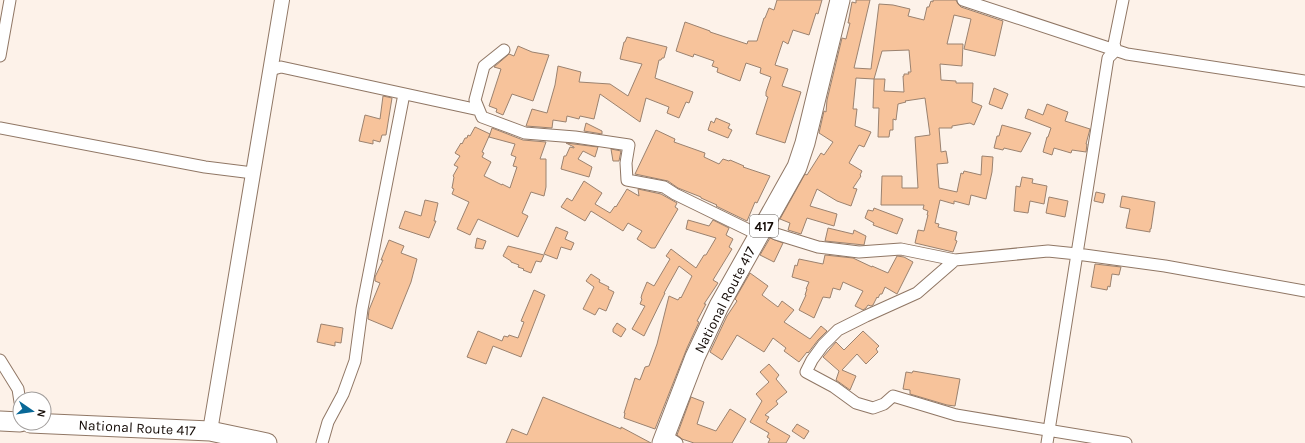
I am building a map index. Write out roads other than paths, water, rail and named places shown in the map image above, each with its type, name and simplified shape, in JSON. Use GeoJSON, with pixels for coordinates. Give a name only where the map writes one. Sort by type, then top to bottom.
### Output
{"type":"FeatureCollection","features":[{"type":"Feature","properties":{"kind":"highway","name":"National Route 417"},"geometry":{"type":"LineString","coordinates":[[668,440],[695,357],[719,306],[797,167],[805,143],[840,0]]}},
{"type":"Feature","properties":{"kind":"highway"},"geometry":{"type":"LineString","coordinates":[[0,421],[12,422]]}},
{"type":"Feature","properties":{"kind":"highway","name":"National Route 417"},"geometry":{"type":"LineString","coordinates":[[52,424],[210,431],[266,443]]}},
{"type":"Feature","properties":{"kind":"street"},"geometry":{"type":"LineString","coordinates":[[0,56],[10,0]]}},
{"type":"Feature","properties":{"kind":"street"},"geometry":{"type":"LineString","coordinates":[[210,431],[282,0]]}},
{"type":"Feature","properties":{"kind":"street"},"geometry":{"type":"LineString","coordinates":[[963,0],[1127,54],[1305,81]]}},
{"type":"Feature","properties":{"kind":"street"},"geometry":{"type":"LineString","coordinates":[[1116,50],[1114,44],[1123,0]]}},
{"type":"Feature","properties":{"kind":"street"},"geometry":{"type":"LineString","coordinates":[[504,50],[484,66],[475,100],[482,117],[525,133],[575,137],[629,145],[626,163],[627,180],[664,187],[675,194],[762,231],[818,247],[859,252],[901,249],[955,260],[1048,251],[1078,254],[1165,266],[1305,291]]}},
{"type":"Feature","properties":{"kind":"street"},"geometry":{"type":"LineString","coordinates":[[1047,443],[1108,58],[1116,50]]}},
{"type":"Feature","properties":{"kind":"street"},"geometry":{"type":"LineString","coordinates":[[270,70],[281,67],[479,110]]}},
{"type":"Feature","properties":{"kind":"street"},"geometry":{"type":"LineString","coordinates":[[322,443],[328,422],[343,394],[355,361],[362,309],[404,94]]}},
{"type":"Feature","properties":{"kind":"street"},"geometry":{"type":"LineString","coordinates":[[0,128],[204,168],[253,173]]}},
{"type":"Feature","properties":{"kind":"street"},"geometry":{"type":"LineString","coordinates":[[955,260],[917,293],[838,330],[823,345],[812,360],[806,372],[834,387],[856,403],[873,408],[884,404],[893,396],[956,415],[1126,443]]}},
{"type":"Feature","properties":{"kind":"street"},"geometry":{"type":"LineString","coordinates":[[0,360],[18,391]]}}]}
